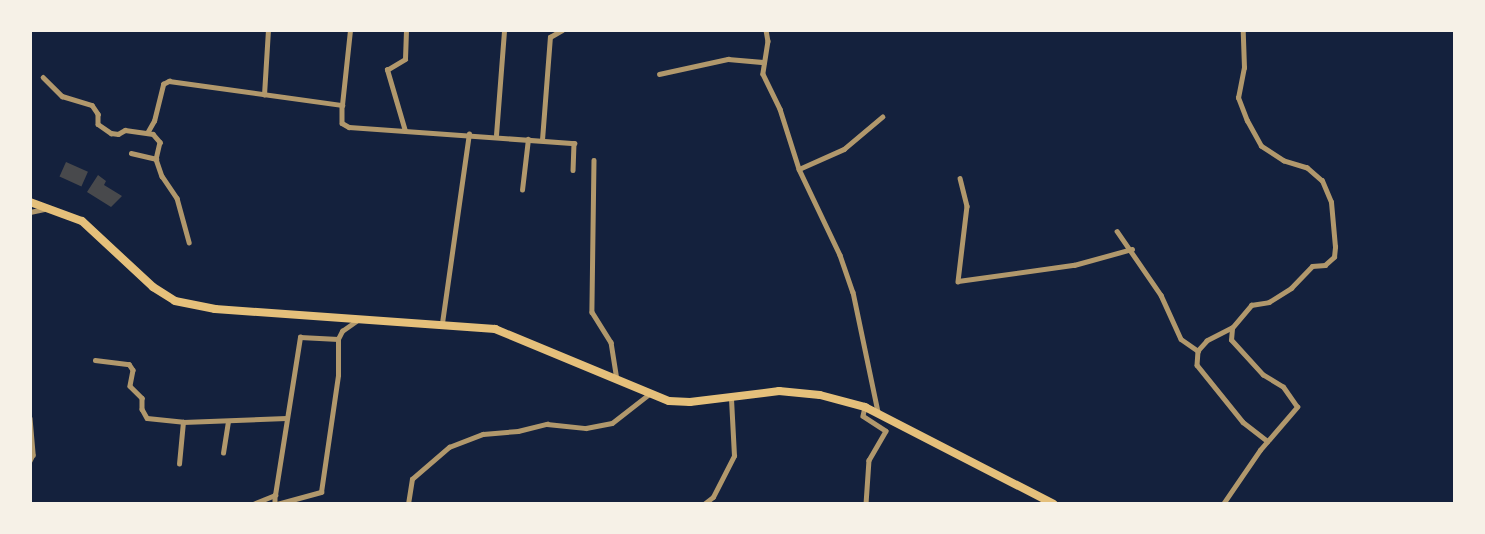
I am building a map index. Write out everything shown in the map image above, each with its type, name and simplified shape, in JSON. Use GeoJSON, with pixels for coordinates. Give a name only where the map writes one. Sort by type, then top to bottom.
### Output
{"type":"FeatureCollection","features":[{"type":"Feature","properties":{"kind":"highway"},"geometry":{"type":"LineString","coordinates":[[30,202],[69,214],[94,230],[153,287],[175,301],[215,309],[442,323],[495,329],[648,395],[690,402],[755,393],[792,392],[820,395],[878,413],[1054,504]]}},
{"type":"Feature","properties":{"kind":"street"},"geometry":{"type":"LineString","coordinates":[[264,95],[268,30]]}},
{"type":"Feature","properties":{"kind":"street"},"geometry":{"type":"LineString","coordinates":[[350,30],[342,123],[349,127],[496,135],[574,143],[573,170]]}},
{"type":"Feature","properties":{"kind":"street"},"geometry":{"type":"LineString","coordinates":[[405,131],[387,70],[405,59],[406,30]]}},
{"type":"Feature","properties":{"kind":"street"},"geometry":{"type":"LineString","coordinates":[[496,135],[504,30]]}},
{"type":"Feature","properties":{"kind":"street"},"geometry":{"type":"LineString","coordinates":[[542,140],[550,37],[562,30]]}},
{"type":"Feature","properties":{"kind":"street"},"geometry":{"type":"LineString","coordinates":[[766,30],[766,81],[780,109],[799,169],[840,255],[853,292],[878,413]]}},
{"type":"Feature","properties":{"kind":"street"},"geometry":{"type":"LineString","coordinates":[[1243,30],[1244,68],[1238,98],[1247,121],[1261,146],[1284,161],[1307,168],[1322,181],[1331,202],[1335,247],[1334,257],[1325,265],[1312,266],[1291,288],[1269,302],[1251,305],[1232,328],[1207,341],[1198,351],[1197,365],[1243,422],[1267,441]]}},
{"type":"Feature","properties":{"kind":"street"},"geometry":{"type":"LineString","coordinates":[[659,74],[728,60],[764,62]]}},
{"type":"Feature","properties":{"kind":"street"},"geometry":{"type":"LineString","coordinates":[[43,77],[62,96],[92,106],[98,114],[98,124],[111,133],[117,134],[125,130],[153,134],[160,142],[156,159],[162,176],[170,184],[177,198],[190,242]]}},
{"type":"Feature","properties":{"kind":"street"},"geometry":{"type":"LineString","coordinates":[[147,133],[154,121],[163,84],[169,81],[342,104]]}},
{"type":"Feature","properties":{"kind":"street"},"geometry":{"type":"LineString","coordinates":[[799,169],[844,149],[882,117]]}},
{"type":"Feature","properties":{"kind":"street"},"geometry":{"type":"LineString","coordinates":[[442,323],[469,134]]}},
{"type":"Feature","properties":{"kind":"street"},"geometry":{"type":"LineString","coordinates":[[522,190],[528,139]]}},
{"type":"Feature","properties":{"kind":"street"},"geometry":{"type":"LineString","coordinates":[[131,153],[156,159]]}},
{"type":"Feature","properties":{"kind":"street"},"geometry":{"type":"LineString","coordinates":[[594,160],[592,312],[611,342],[617,381]]}},
{"type":"Feature","properties":{"kind":"street"},"geometry":{"type":"LineString","coordinates":[[960,178],[967,206],[958,281],[1074,265],[1132,249]]}},
{"type":"Feature","properties":{"kind":"street"},"geometry":{"type":"LineString","coordinates":[[30,212],[52,208]]}},
{"type":"Feature","properties":{"kind":"street"},"geometry":{"type":"LineString","coordinates":[[1117,231],[1132,249],[1161,295],[1181,339],[1198,351]]}},
{"type":"Feature","properties":{"kind":"street"},"geometry":{"type":"LineString","coordinates":[[338,340],[300,337],[286,418],[276,504],[321,492],[338,375],[338,340],[342,331],[362,318]]}},
{"type":"Feature","properties":{"kind":"street"},"geometry":{"type":"LineString","coordinates":[[1223,504],[1267,441],[1297,407],[1283,387],[1263,375],[1231,340],[1232,328]]}},
{"type":"Feature","properties":{"kind":"street"},"geometry":{"type":"LineString","coordinates":[[95,359],[129,364],[133,370],[130,386],[142,398],[142,409],[147,418],[183,422],[286,418]]}},
{"type":"Feature","properties":{"kind":"street"},"geometry":{"type":"LineString","coordinates":[[408,504],[412,479],[449,447],[483,433],[518,431],[547,424],[586,428],[612,423],[648,395]]}},
{"type":"Feature","properties":{"kind":"street"},"geometry":{"type":"LineString","coordinates":[[704,504],[713,497],[734,456],[731,398]]}},
{"type":"Feature","properties":{"kind":"street"},"geometry":{"type":"LineString","coordinates":[[865,407],[863,416],[886,431],[869,460],[866,504]]}},
{"type":"Feature","properties":{"kind":"street"},"geometry":{"type":"LineString","coordinates":[[30,418],[33,455],[30,461]]}},
{"type":"Feature","properties":{"kind":"street"},"geometry":{"type":"LineString","coordinates":[[223,453],[228,421]]}},
{"type":"Feature","properties":{"kind":"street"},"geometry":{"type":"LineString","coordinates":[[179,464],[183,422]]}},
{"type":"Feature","properties":{"kind":"street"},"geometry":{"type":"LineString","coordinates":[[253,504],[275,495]]}},
{"type":"Feature","properties":{"kind":"building"},"geometry":{"type":"Polygon","coordinates":[[[66,162],[88,172],[81,186],[59,177],[66,162]]]}},
{"type":"Feature","properties":{"kind":"building"},"geometry":{"type":"Polygon","coordinates":[[[98,175],[106,181],[104,185],[122,196],[111,207],[87,192],[98,175]]]}}]}
